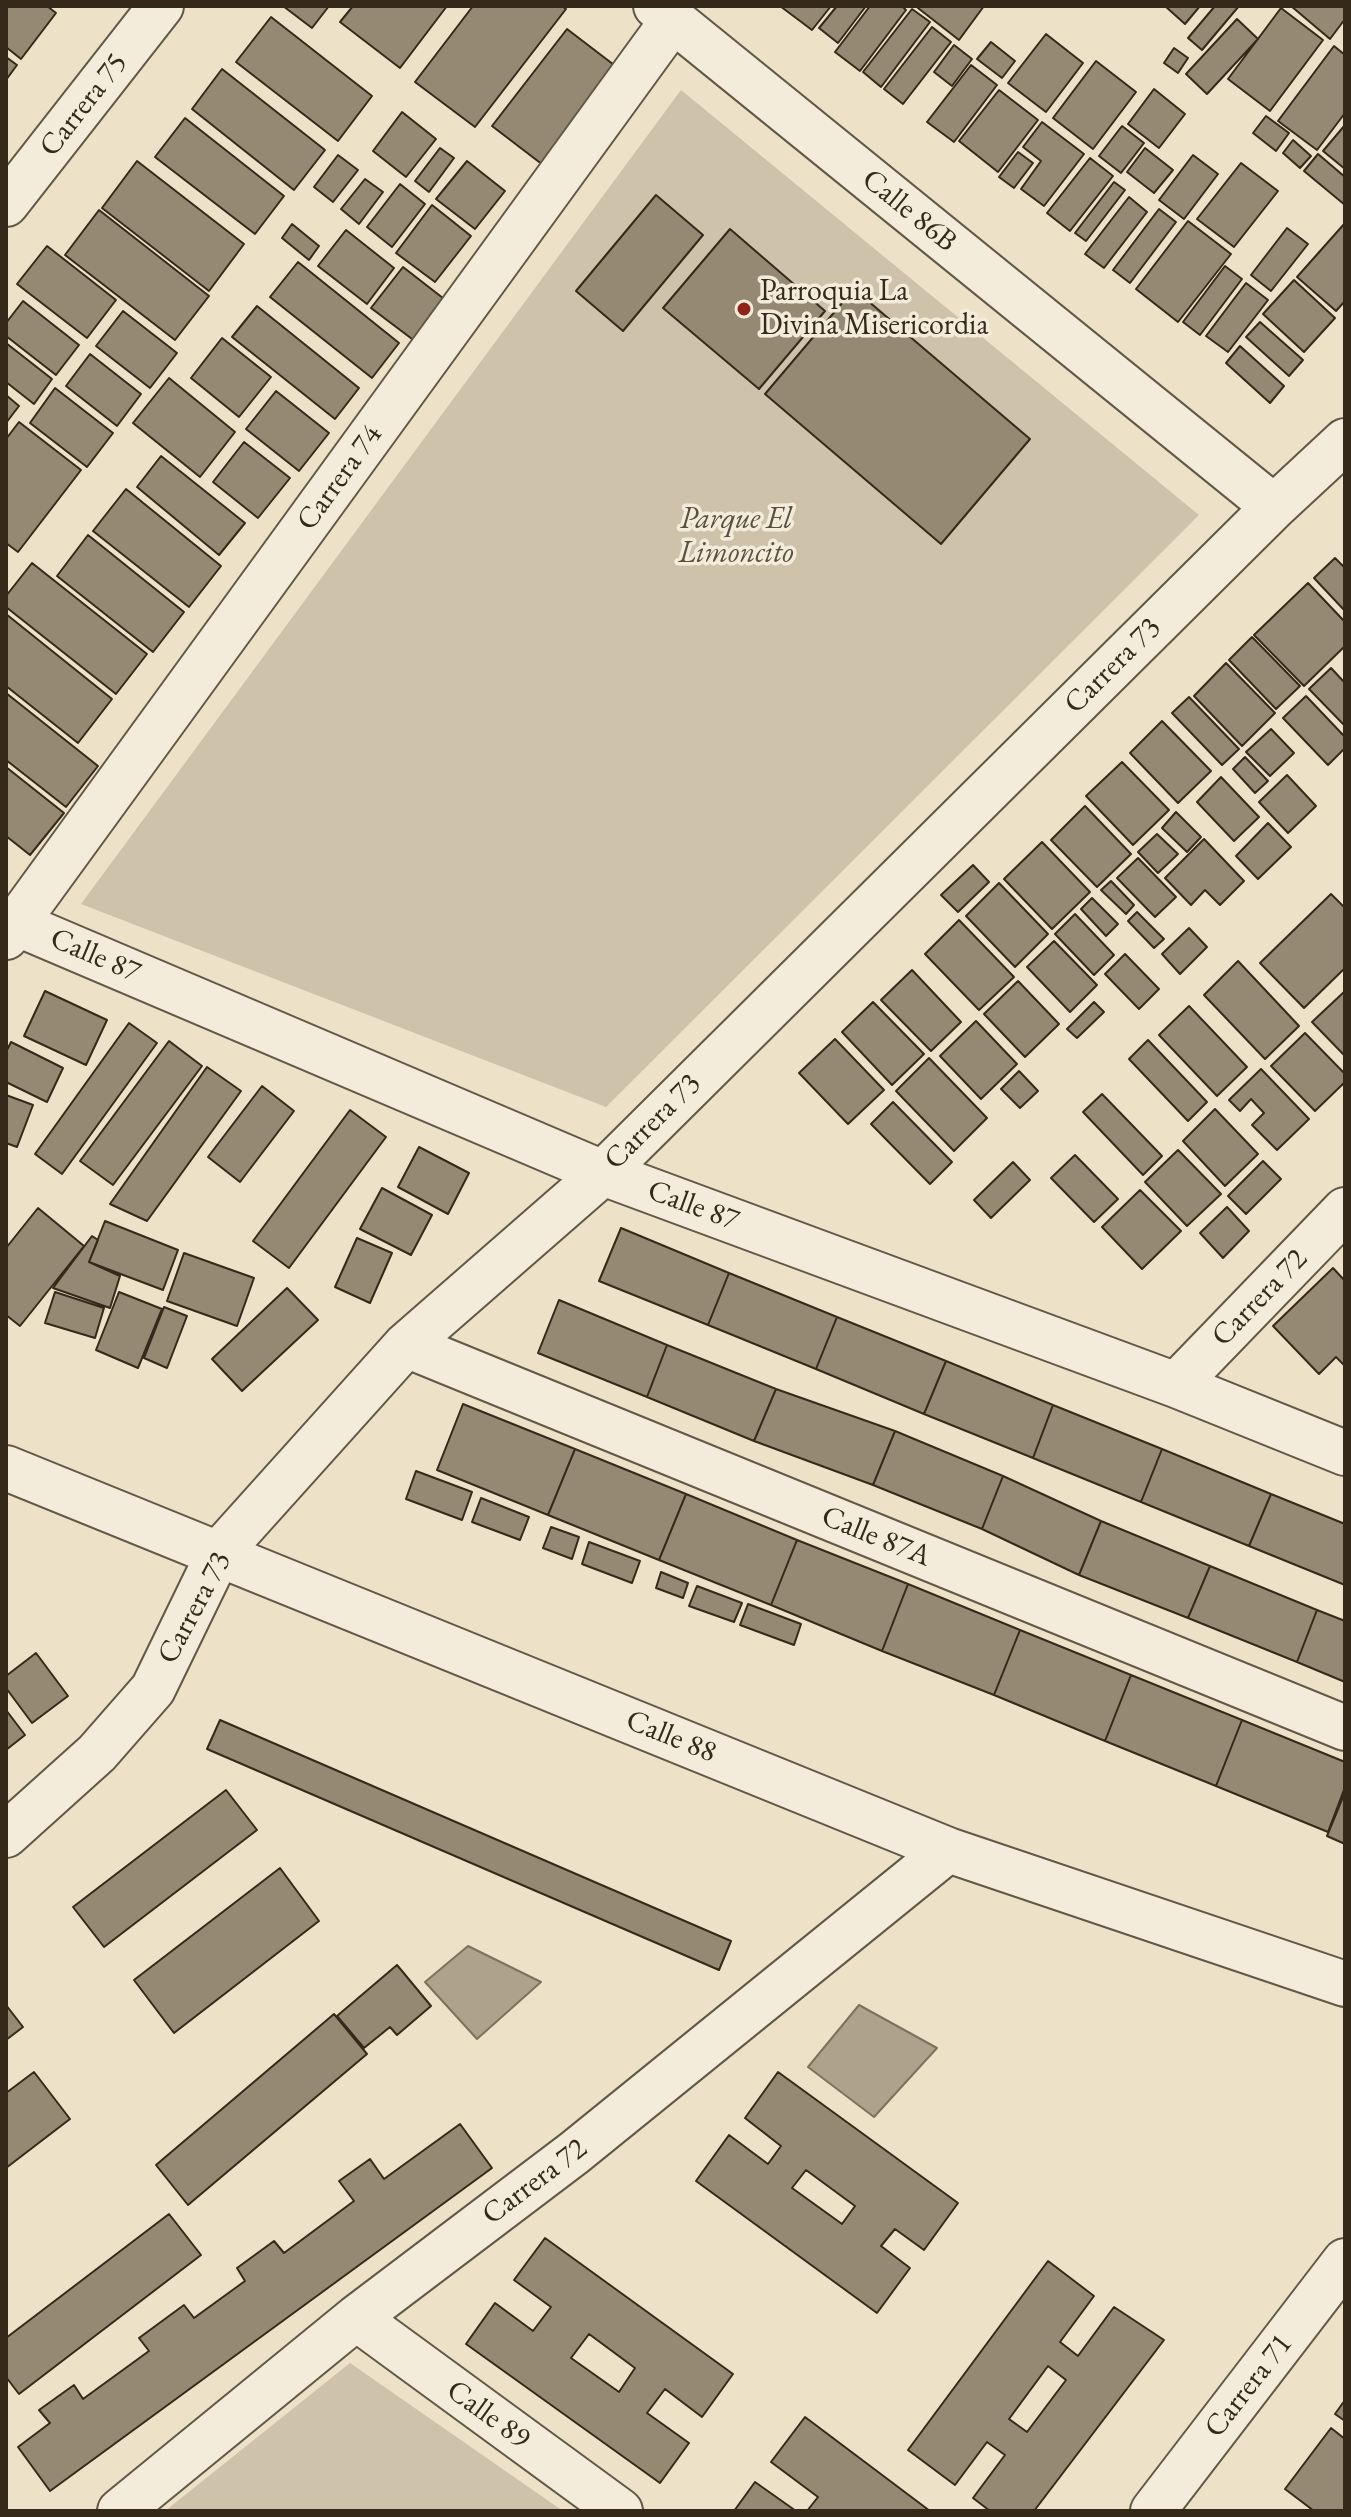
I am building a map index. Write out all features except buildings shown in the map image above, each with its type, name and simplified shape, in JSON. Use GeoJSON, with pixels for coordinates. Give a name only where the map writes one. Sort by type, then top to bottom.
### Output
{"type":"FeatureCollection","features":[{"type":"Feature","properties":{"kind":"street","name":"Carrera 75"},"geometry":{"type":"LineString","coordinates":[[6,204],[161,6]]}},
{"type":"Feature","properties":{"kind":"street","name":"Calle 86B"},"geometry":{"type":"LineString","coordinates":[[664,13],[1274,507]]}},
{"type":"Feature","properties":{"kind":"street","name":"Carrera 74"},"geometry":{"type":"LineString","coordinates":[[9,926],[664,13]]}},
{"type":"Feature","properties":{"kind":"street","name":"Carrera 73"},"geometry":{"type":"LineString","coordinates":[[6,1835],[97,1753],[153,1689],[219,1553],[406,1345],[603,1173],[1274,507],[1345,441]]}},
{"type":"Feature","properties":{"kind":"street","name":"Calle 87"},"geometry":{"type":"LineString","coordinates":[[9,926],[603,1173],[1176,1385],[1345,1453]]}},
{"type":"Feature","properties":{"kind":"street","name":"Carrera 72"},"geometry":{"type":"LineString","coordinates":[[1176,1385],[1345,1210]]}},
{"type":"Feature","properties":{"kind":"street","name":"Calle 87A"},"geometry":{"type":"LineString","coordinates":[[406,1345],[1345,1728]]}},
{"type":"Feature","properties":{"kind":"street","name":"Calle 88"},"geometry":{"type":"LineString","coordinates":[[6,1468],[948,1850],[1345,1984]]}},
{"type":"Feature","properties":{"kind":"street","name":"Carrera 72"},"geometry":{"type":"LineString","coordinates":[[120,2511],[356,2318],[574,2153],[948,1850]]}},
{"type":"Feature","properties":{"kind":"street","name":"Carrera 71"},"geometry":{"type":"LineString","coordinates":[[1153,2511],[1345,2261]]}},
{"type":"Feature","properties":{"kind":"street","name":"Calle 89"},"geometry":{"type":"LineString","coordinates":[[356,2318],[620,2511]]}},
{"type":"Feature","properties":{"kind":"green space","name":"Parque El Limoncito"},"geometry":{"type":"Polygon","coordinates":[[[681,90],[1199,515],[606,1107],[81,904],[681,90]]]}},
{"type":"Feature","properties":{"kind":"green space"},"geometry":{"type":"Polygon","coordinates":[[[350,2363],[563,2511],[165,2511],[350,2363]]]}},
{"type":"Feature","properties":{"kind":"shaded area"},"geometry":{"type":"Polygon","coordinates":[[[468,1946],[541,1982],[477,2039],[425,1982],[468,1946]]]}},
{"type":"Feature","properties":{"kind":"shaded area"},"geometry":{"type":"Polygon","coordinates":[[[859,2005],[937,2048],[874,2117],[808,2067],[859,2005]]]}},
{"type":"Feature","properties":{"kind":"place","name":"Parroquia La Divina Misericordia"},"geometry":{"type":"Point","coordinates":[744,309]}}]}
